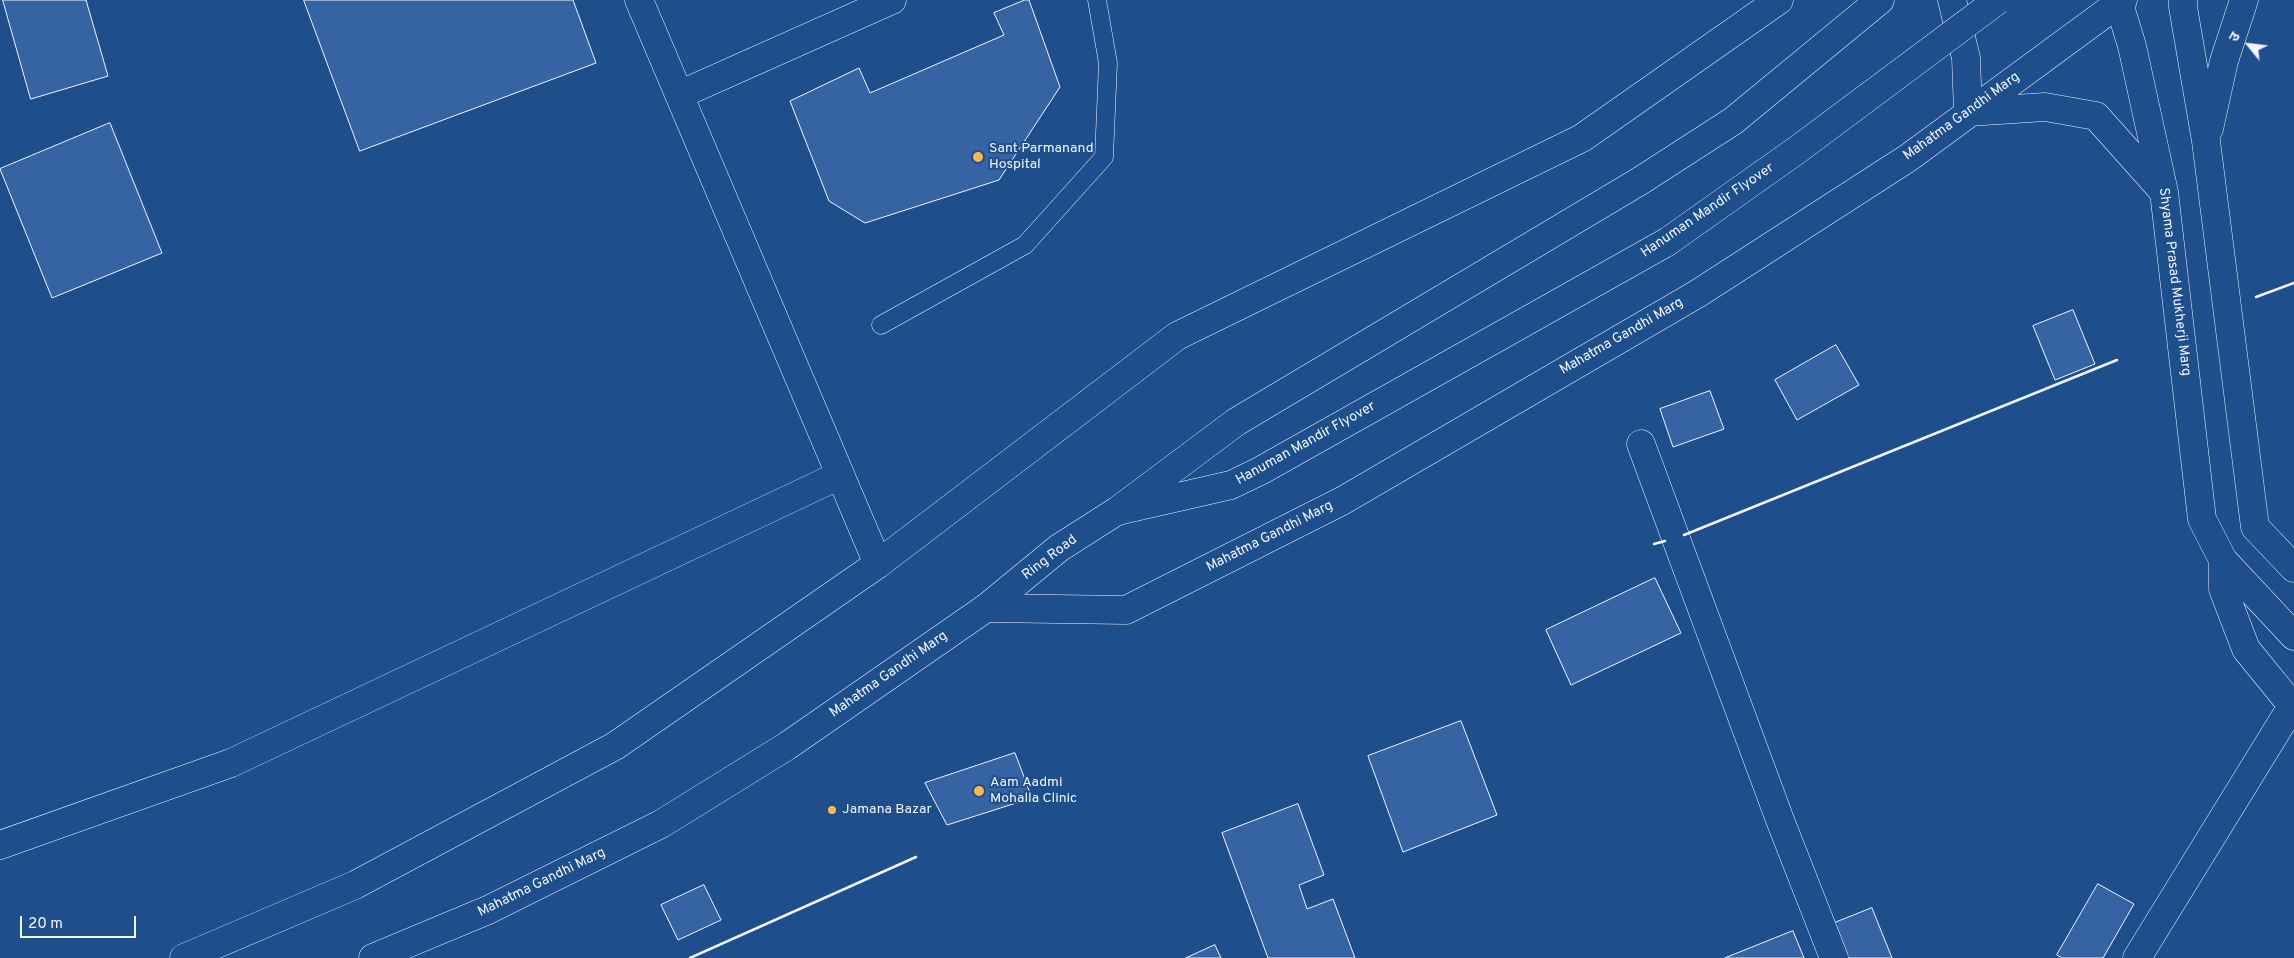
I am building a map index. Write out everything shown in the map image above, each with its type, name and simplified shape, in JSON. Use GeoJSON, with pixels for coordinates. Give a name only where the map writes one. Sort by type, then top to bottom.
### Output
{"type":"FeatureCollection","features":[{"type":"Feature","properties":{"kind":"main road"},"geometry":{"type":"LineString","coordinates":[[638,0],[878,564]]}},
{"type":"Feature","properties":{"kind":"main road"},"geometry":{"type":"LineString","coordinates":[[679,95],[892,0]]}},
{"type":"Feature","properties":{"kind":"main road"},"geometry":{"type":"LineString","coordinates":[[184,958],[355,885],[615,746],[878,564],[1177,336],[1582,138],[1778,0]]}},
{"type":"Feature","properties":{"kind":"main road"},"geometry":{"type":"LineString","coordinates":[[1117,511],[1236,422],[1640,181],[1725,126],[1880,0]]}},
{"type":"Feature","properties":{"kind":"main road"},"geometry":{"type":"LineString","coordinates":[[1952,0],[1966,58],[1968,112],[2045,107],[2096,116],[2164,192]]}},
{"type":"Feature","properties":{"kind":"main road","name":"Hanuman Mandir Flyover"},"geometry":{"type":"LineString","coordinates":[[1117,511],[1231,485],[1260,471],[1667,242],[1797,150],[1998,0]]}},
{"type":"Feature","properties":{"kind":"main road"},"geometry":{"type":"LineString","coordinates":[[2183,0],[2206,141],[2255,527],[2294,568]]}},
{"type":"Feature","properties":{"kind":"main road"},"geometry":{"type":"LineString","coordinates":[[2206,141],[2224,61],[2244,0]]}},
{"type":"Feature","properties":{"kind":"main road","name":"Mahatma Gandhi Marg"},"geometry":{"type":"LineString","coordinates":[[374,958],[488,910],[662,824],[787,746],[986,608],[1126,610],[1342,501],[1697,294],[1908,158],[2120,1]]}},
{"type":"Feature","properties":{"kind":"main road","name":"Shyama Prasad Mukherji Marg"},"geometry":{"type":"LineString","coordinates":[[2120,1],[2132,46],[2164,192],[2202,519],[2223,560],[2294,636]]}},
{"type":"Feature","properties":{"kind":"main road"},"geometry":{"type":"LineString","coordinates":[[1641,444],[1780,820],[1834,958]]}},
{"type":"Feature","properties":{"kind":"main road"},"geometry":{"type":"LineString","coordinates":[[0,845],[231,763],[840,475]]}},
{"type":"Feature","properties":{"kind":"main road","name":"Ring Road"},"geometry":{"type":"LineString","coordinates":[[986,608],[1059,548],[1117,511]]}},
{"type":"Feature","properties":{"kind":"main road"},"geometry":{"type":"LineString","coordinates":[[2255,527],[2294,538]]}},
{"type":"Feature","properties":{"kind":"main road"},"geometry":{"type":"LineString","coordinates":[[2223,560],[2255,527]]}},
{"type":"Feature","properties":{"kind":"main road","name":"Shyama Prasad Mukherji Marg"},"geometry":{"type":"LineString","coordinates":[[2223,560],[2223,589],[2246,649],[2293,707]]}},
{"type":"Feature","properties":{"kind":"main road"},"geometry":{"type":"LineString","coordinates":[[2137,958],[2293,707]]}},
{"type":"Feature","properties":{"kind":"lane"},"geometry":{"type":"LineString","coordinates":[[880,325],[1025,245],[1104,157],[1108,63],[1097,0]]}},
{"type":"Feature","properties":{"kind":"building"},"geometry":{"type":"Polygon","coordinates":[[[3,0],[86,0],[108,76],[31,99],[3,0]]]}},
{"type":"Feature","properties":{"kind":"building"},"geometry":{"type":"Polygon","coordinates":[[[304,0],[573,0],[596,63],[360,151],[304,0]]]}},
{"type":"Feature","properties":{"kind":"building"},"geometry":{"type":"Polygon","coordinates":[[[1029,0],[1060,87],[999,180],[865,223],[829,201],[790,101],[859,68],[870,93],[1004,35],[994,13],[1029,0]]]}},
{"type":"Feature","properties":{"kind":"building"},"geometry":{"type":"Polygon","coordinates":[[[110,123],[162,253],[52,298],[0,169],[110,123]]]}},
{"type":"Feature","properties":{"kind":"building"},"geometry":{"type":"Polygon","coordinates":[[[2073,310],[2095,364],[2055,380],[2033,326],[2073,310]]]}},
{"type":"Feature","properties":{"kind":"building"},"geometry":{"type":"Polygon","coordinates":[[[1836,345],[1859,385],[1797,420],[1775,380],[1836,345]]]}},
{"type":"Feature","properties":{"kind":"building"},"geometry":{"type":"Polygon","coordinates":[[[1710,391],[1724,429],[1673,447],[1660,409],[1710,391]]]}},
{"type":"Feature","properties":{"kind":"building"},"geometry":{"type":"Polygon","coordinates":[[[1655,578],[1681,633],[1571,685],[1546,630],[1655,578]]]}},
{"type":"Feature","properties":{"kind":"building"},"geometry":{"type":"Polygon","coordinates":[[[1461,721],[1497,815],[1403,852],[1368,756],[1461,721]]]}},
{"type":"Feature","properties":{"kind":"building","name":"Aam Aadmi Mohalla Clinic"},"geometry":{"type":"Polygon","coordinates":[[[1015,753],[1032,798],[947,825],[925,783],[1015,753]]]}},
{"type":"Feature","properties":{"kind":"building"},"geometry":{"type":"Polygon","coordinates":[[[1298,804],[1324,875],[1299,885],[1307,909],[1333,899],[1355,958],[1268,958],[1222,833],[1298,804]]]}},
{"type":"Feature","properties":{"kind":"building"},"geometry":{"type":"Polygon","coordinates":[[[2098,884],[2134,904],[2103,958],[2062,958],[2057,955],[2098,884]]]}},
{"type":"Feature","properties":{"kind":"building"},"geometry":{"type":"Polygon","coordinates":[[[704,885],[721,920],[678,940],[661,905],[704,885]]]}},
{"type":"Feature","properties":{"kind":"building"},"geometry":{"type":"Polygon","coordinates":[[[1872,908],[1892,958],[1840,958],[1827,926],[1872,908]]]}},
{"type":"Feature","properties":{"kind":"building"},"geometry":{"type":"Polygon","coordinates":[[[1793,931],[1804,958],[1725,958],[1793,931]]]}},
{"type":"Feature","properties":{"kind":"building"},"geometry":{"type":"Polygon","coordinates":[[[1215,945],[1221,958],[1186,958],[1215,945]]]}},
{"type":"Feature","properties":{"kind":"wall"},"geometry":{"type":"LineString","coordinates":[[2256,297],[2294,283]]}},
{"type":"Feature","properties":{"kind":"wall"},"geometry":{"type":"LineString","coordinates":[[1684,535],[2117,360]]}},
{"type":"Feature","properties":{"kind":"wall"},"geometry":{"type":"LineString","coordinates":[[1654,544],[1665,541]]}},
{"type":"Feature","properties":{"kind":"wall"},"geometry":{"type":"LineString","coordinates":[[690,958],[916,857]]}},
{"type":"Feature","properties":{"kind":"place","name":"Sant Parmanand Hospital"},"geometry":{"type":"Point","coordinates":[978,157]}},
{"type":"Feature","properties":{"kind":"place","name":"Aam Aadmi Mohalla Clinic"},"geometry":{"type":"Point","coordinates":[979,791]}},
{"type":"Feature","properties":{"kind":"place","name":"Jamana Bazar"},"geometry":{"type":"Point","coordinates":[832,810]}}]}
